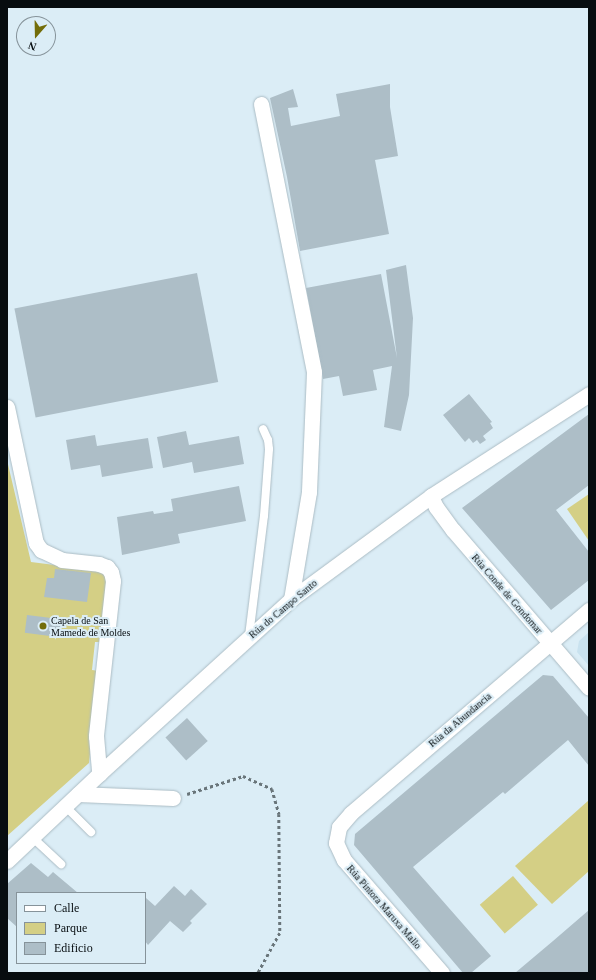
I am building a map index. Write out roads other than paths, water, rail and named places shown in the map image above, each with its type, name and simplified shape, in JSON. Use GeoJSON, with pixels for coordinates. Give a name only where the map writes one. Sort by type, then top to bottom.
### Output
{"type":"FeatureCollection","features":[{"type":"Feature","properties":{"kind":"street"},"geometry":{"type":"LineString","coordinates":[[261,104],[314,372],[309,492],[292,599]]}},
{"type":"Feature","properties":{"kind":"street","name":"Rúa do Campo Santo"},"geometry":{"type":"LineString","coordinates":[[7,860],[99,774],[292,599],[431,496],[589,394]]}},
{"type":"Feature","properties":{"kind":"street"},"geometry":{"type":"LineString","coordinates":[[7,407],[39,547],[41,550],[62,560],[99,564],[107,567],[111,572],[113,581],[96,736],[99,774]]}},
{"type":"Feature","properties":{"kind":"street","name":"Rúa Conde de Gondomar"},"geometry":{"type":"LineString","coordinates":[[431,496],[436,507],[453,530],[589,688]]}},
{"type":"Feature","properties":{"kind":"street","name":"Rúa da Abundancia"},"geometry":{"type":"LineString","coordinates":[[336,835],[339,827],[351,813],[589,610]]}},
{"type":"Feature","properties":{"kind":"street"},"geometry":{"type":"LineString","coordinates":[[78,794],[173,798]]}},
{"type":"Feature","properties":{"kind":"street","name":"Rúa Pintora Maruxa Mallo"},"geometry":{"type":"LineString","coordinates":[[336,835],[336,843],[344,860],[442,973]]}},
{"type":"Feature","properties":{"kind":"lane"},"geometry":{"type":"LineString","coordinates":[[249,637],[264,516],[269,457],[268,440],[263,430]]}},
{"type":"Feature","properties":{"kind":"lane"},"geometry":{"type":"LineString","coordinates":[[65,806],[91,832]]}},
{"type":"Feature","properties":{"kind":"lane"},"geometry":{"type":"LineString","coordinates":[[32,837],[61,864]]}},
{"type":"Feature","properties":{"kind":"place","name":"Capela de San Mamede de Moldes"},"geometry":{"type":"Point","coordinates":[43,626]}}]}
